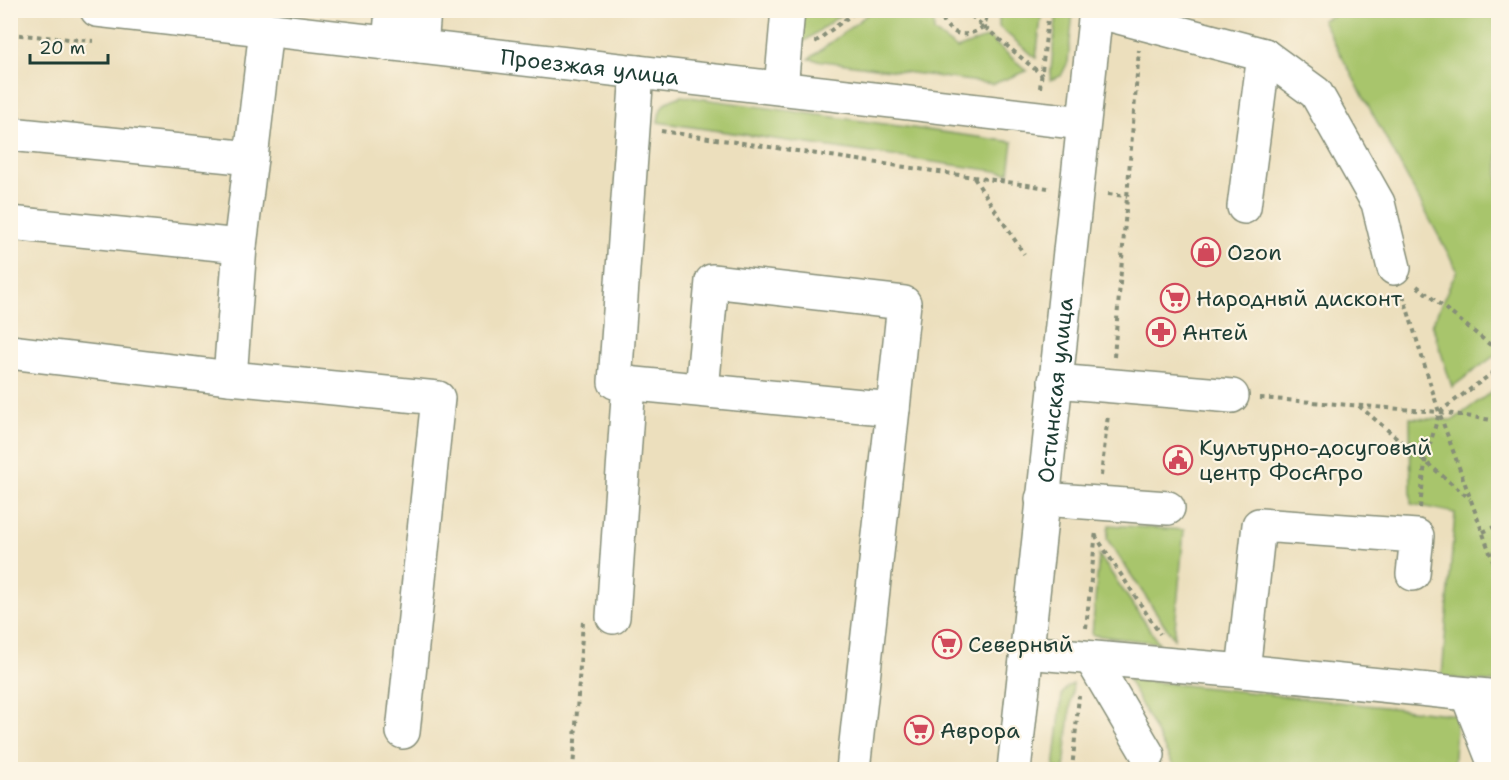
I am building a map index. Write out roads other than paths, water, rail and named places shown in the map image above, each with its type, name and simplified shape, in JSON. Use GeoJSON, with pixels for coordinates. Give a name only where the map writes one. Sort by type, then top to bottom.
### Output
{"type":"FeatureCollection","features":[{"type":"Feature","properties":{"kind":"street","name":"Проезжая улица"},"geometry":{"type":"LineString","coordinates":[[97,10],[186,16],[266,30],[637,72],[782,77],[1083,123]]}},
{"type":"Feature","properties":{"kind":"street"},"geometry":{"type":"LineString","coordinates":[[389,44],[392,10]]}},
{"type":"Feature","properties":{"kind":"street"},"geometry":{"type":"LineString","coordinates":[[421,47],[424,10]]}},
{"type":"Feature","properties":{"kind":"street"},"geometry":{"type":"LineString","coordinates":[[782,77],[788,10]]}},
{"type":"Feature","properties":{"kind":"street"},"geometry":{"type":"LineString","coordinates":[[1096,11],[1264,55],[1316,93],[1378,203],[1394,268]]}},
{"type":"Feature","properties":{"kind":"street","name":"Остинская улица"},"geometry":{"type":"LineString","coordinates":[[1014,770],[1096,11]]}},
{"type":"Feature","properties":{"kind":"street"},"geometry":{"type":"LineString","coordinates":[[230,378],[240,246],[266,30]]}},
{"type":"Feature","properties":{"kind":"street"},"geometry":{"type":"LineString","coordinates":[[1245,207],[1264,55]]}},
{"type":"Feature","properties":{"kind":"street"},"geometry":{"type":"LineString","coordinates":[[637,72],[615,382],[893,409]]}},
{"type":"Feature","properties":{"kind":"street"},"geometry":{"type":"LineString","coordinates":[[10,134],[251,158]]}},
{"type":"Feature","properties":{"kind":"street"},"geometry":{"type":"LineString","coordinates":[[10,223],[240,246]]}},
{"type":"Feature","properties":{"kind":"street"},"geometry":{"type":"LineString","coordinates":[[702,390],[712,281],[904,303],[853,770]]}},
{"type":"Feature","properties":{"kind":"street"},"geometry":{"type":"LineString","coordinates":[[10,352],[230,378],[438,398],[403,732]]}},
{"type":"Feature","properties":{"kind":"street"},"geometry":{"type":"LineString","coordinates":[[1055,381],[1232,396]]}},
{"type":"Feature","properties":{"kind":"street"},"geometry":{"type":"LineString","coordinates":[[613,617],[629,383]]}},
{"type":"Feature","properties":{"kind":"street"},"geometry":{"type":"LineString","coordinates":[[1042,499],[1168,508]]}},
{"type":"Feature","properties":{"kind":"street"},"geometry":{"type":"LineString","coordinates":[[1243,671],[1259,525],[1417,536],[1413,574]]}},
{"type":"Feature","properties":{"kind":"street"},"geometry":{"type":"LineString","coordinates":[[1026,652],[1243,671],[1483,696],[1492,760]]}},
{"type":"Feature","properties":{"kind":"street"},"geometry":{"type":"LineString","coordinates":[[1087,657],[1148,755]]}},
{"type":"Feature","properties":{"kind":"place","name":"Ozon"},"geometry":{"type":"Point","coordinates":[1206,252]}},
{"type":"Feature","properties":{"kind":"place","name":"Народный дисконт"},"geometry":{"type":"Point","coordinates":[1175,298]}},
{"type":"Feature","properties":{"kind":"place","name":"Антей"},"geometry":{"type":"Point","coordinates":[1161,332]}},
{"type":"Feature","properties":{"kind":"place","name":"Культурно-досуговый центр ФосАгро"},"geometry":{"type":"Point","coordinates":[1178,460]}},
{"type":"Feature","properties":{"kind":"place","name":"Северный"},"geometry":{"type":"Point","coordinates":[947,644]}},
{"type":"Feature","properties":{"kind":"place","name":"Аврора"},"geometry":{"type":"Point","coordinates":[919,730]}}]}
